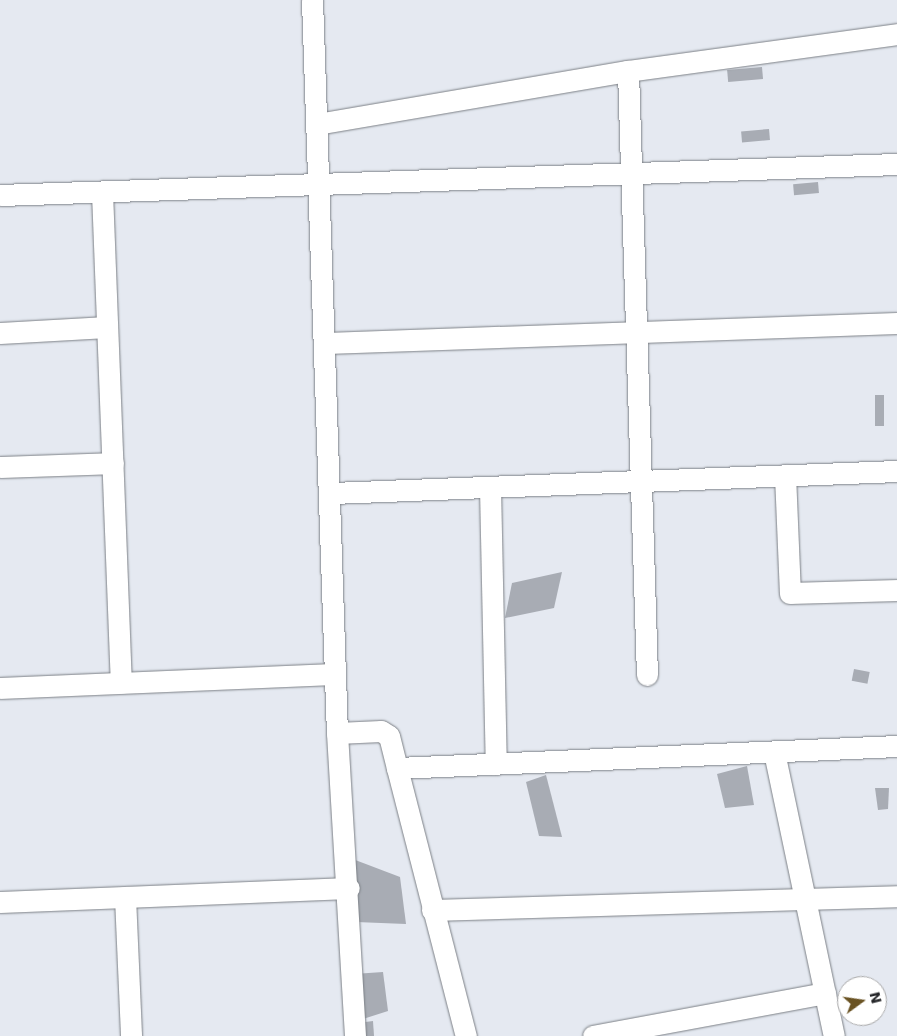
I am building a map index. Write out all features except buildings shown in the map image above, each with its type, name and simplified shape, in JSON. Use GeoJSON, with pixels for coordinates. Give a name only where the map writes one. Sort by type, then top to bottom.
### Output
{"type":"FeatureCollection","features":[{"type":"Feature","properties":{"kind":"street"},"geometry":{"type":"LineString","coordinates":[[312,0],[332,493],[337,733],[349,888],[355,1036]]}},
{"type":"Feature","properties":{"kind":"street"},"geometry":{"type":"LineString","coordinates":[[317,124],[628,71],[897,34]]}},
{"type":"Feature","properties":{"kind":"street"},"geometry":{"type":"LineString","coordinates":[[628,71],[647,675]]}},
{"type":"Feature","properties":{"kind":"street"},"geometry":{"type":"LineString","coordinates":[[0,195],[897,164]]}},
{"type":"Feature","properties":{"kind":"street"},"geometry":{"type":"LineString","coordinates":[[102,192],[121,683]]}},
{"type":"Feature","properties":{"kind":"street"},"geometry":{"type":"LineString","coordinates":[[326,343],[897,323]]}},
{"type":"Feature","properties":{"kind":"street"},"geometry":{"type":"LineString","coordinates":[[0,333],[107,327]]}},
{"type":"Feature","properties":{"kind":"street"},"geometry":{"type":"LineString","coordinates":[[0,467],[112,463]]}},
{"type":"Feature","properties":{"kind":"street"},"geometry":{"type":"LineString","coordinates":[[332,493],[897,471]]}},
{"type":"Feature","properties":{"kind":"street"},"geometry":{"type":"LineString","coordinates":[[785,475],[790,593],[897,590]]}},
{"type":"Feature","properties":{"kind":"street"},"geometry":{"type":"LineString","coordinates":[[490,487],[496,764]]}},
{"type":"Feature","properties":{"kind":"street"},"geometry":{"type":"LineString","coordinates":[[0,688],[335,674]]}},
{"type":"Feature","properties":{"kind":"street"},"geometry":{"type":"LineString","coordinates":[[337,733],[382,732],[390,736],[432,910],[466,1036]]}},
{"type":"Feature","properties":{"kind":"street"},"geometry":{"type":"LineString","coordinates":[[397,768],[897,746]]}},
{"type":"Feature","properties":{"kind":"street"},"geometry":{"type":"LineString","coordinates":[[774,752],[834,1036]]}},
{"type":"Feature","properties":{"kind":"street"},"geometry":{"type":"LineString","coordinates":[[0,902],[349,888]]}},
{"type":"Feature","properties":{"kind":"street"},"geometry":{"type":"LineString","coordinates":[[432,910],[897,896]]}},
{"type":"Feature","properties":{"kind":"street"},"geometry":{"type":"LineString","coordinates":[[125,897],[131,1036]]}},
{"type":"Feature","properties":{"kind":"street"},"geometry":{"type":"LineString","coordinates":[[593,1036],[825,993]]}}]}
